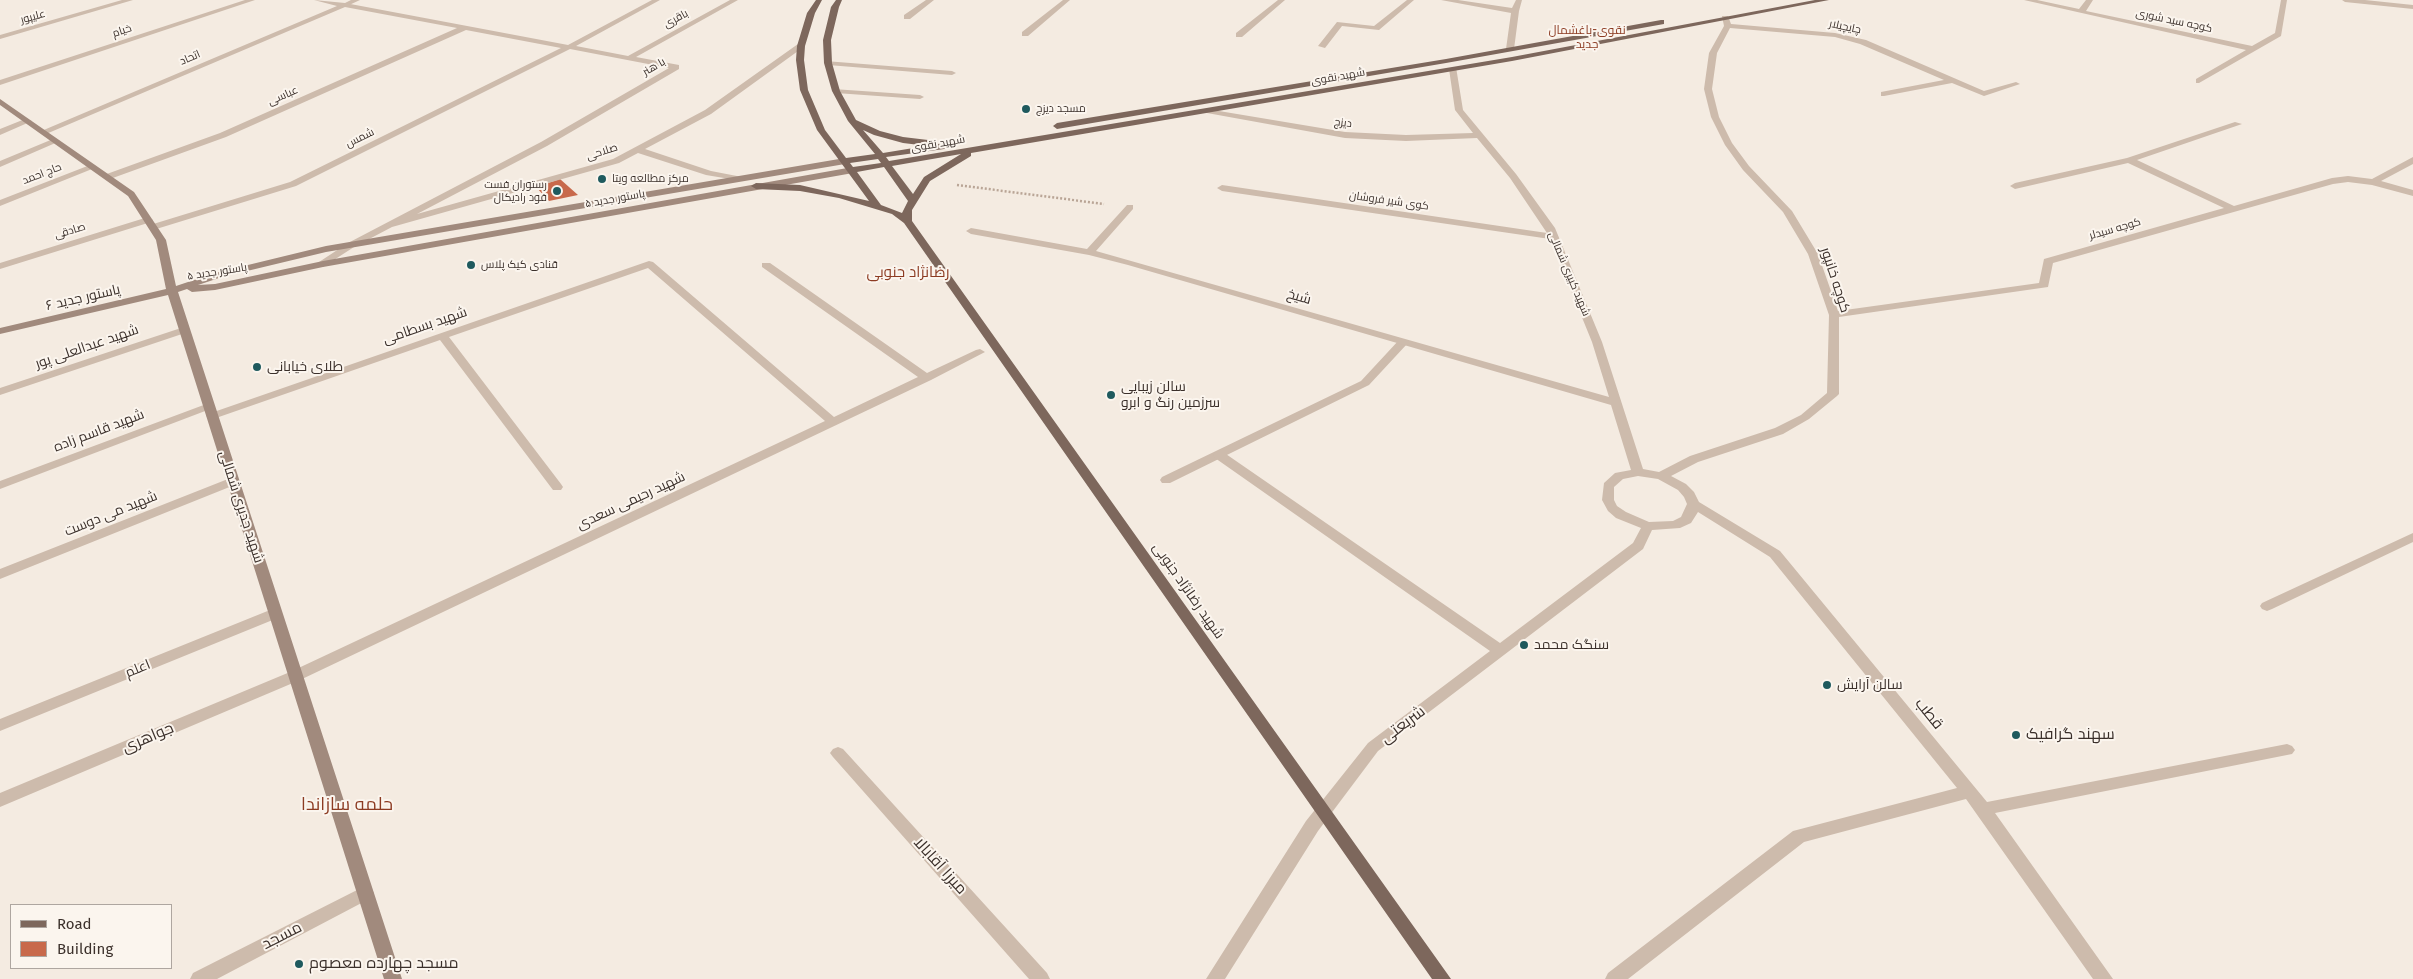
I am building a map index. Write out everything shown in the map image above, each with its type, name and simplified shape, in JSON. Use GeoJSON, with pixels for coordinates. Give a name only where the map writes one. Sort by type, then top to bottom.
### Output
{"type":"FeatureCollection","features":[{"type":"Feature","properties":{"kind":"main road"},"geometry":{"type":"LineString","coordinates":[[819,0],[811,13],[801,46],[800,60],[804,90],[821,130],[853,170],[877,206]]}},
{"type":"Feature","properties":{"kind":"main road"},"geometry":{"type":"LineString","coordinates":[[839,0],[835,7],[827,40],[828,62],[836,91],[852,121],[887,164],[912,200]]}},
{"type":"Feature","properties":{"kind":"main road","name":"شهید نقوی"},"geometry":{"type":"LineString","coordinates":[[845,161],[946,146],[1510,49],[1781,0]]}},
{"type":"Feature","properties":{"kind":"main road","name":"شهید نقوی"},"geometry":{"type":"LineString","coordinates":[[853,170],[1726,22],[1826,0]]}},
{"type":"Feature","properties":{"kind":"main road","name":"شهید جدیری شمالی"},"geometry":{"type":"LineString","coordinates":[[0,101],[131,194],[161,240],[172,291],[184,330],[393,979]]}},
{"type":"Feature","properties":{"kind":"main road"},"geometry":{"type":"LineString","coordinates":[[852,121],[877,133],[903,140],[946,146]]}},
{"type":"Feature","properties":{"kind":"main road"},"geometry":{"type":"LineString","coordinates":[[907,221],[907,210],[927,179],[980,148]]}},
{"type":"Feature","properties":{"kind":"main road","name":"پاستور جدید ۵"},"geometry":{"type":"LineString","coordinates":[[172,291],[219,274],[351,245],[845,161]]}},
{"type":"Feature","properties":{"kind":"main road","name":"پاستور جدید ۵"},"geometry":{"type":"LineString","coordinates":[[172,291],[215,287],[323,264],[853,170]]}},
{"type":"Feature","properties":{"kind":"main road"},"geometry":{"type":"LineString","coordinates":[[756,186],[800,188],[877,206],[895,212],[907,221]]}},
{"type":"Feature","properties":{"kind":"main road","name":"شهید رضانژاد جنوبی"},"geometry":{"type":"LineString","coordinates":[[907,221],[1442,979]]}},
{"type":"Feature","properties":{"kind":"main road","name":"پاستور جدید ۶"},"geometry":{"type":"LineString","coordinates":[[0,331],[172,291]]}},
{"type":"Feature","properties":{"kind":"street","name":"علیپور"},"geometry":{"type":"LineString","coordinates":[[0,38],[130,0]]}},
{"type":"Feature","properties":{"kind":"street","name":"خیام"},"geometry":{"type":"LineString","coordinates":[[0,82],[252,0]]}},
{"type":"Feature","properties":{"kind":"street","name":"با هنر"},"geometry":{"type":"LineString","coordinates":[[317,0],[676,67],[544,144],[351,245],[323,264]]}},
{"type":"Feature","properties":{"kind":"street","name":"اتحاد"},"geometry":{"type":"LineString","coordinates":[[43,132],[358,0]]}},
{"type":"Feature","properties":{"kind":"street","name":"شمس"},"geometry":{"type":"LineString","coordinates":[[151,224],[293,184],[569,47],[657,0]]}},
{"type":"Feature","properties":{"kind":"street","name":"باقری"},"geometry":{"type":"LineString","coordinates":[[629,58],[735,0]]}},
{"type":"Feature","properties":{"kind":"street"},"geometry":{"type":"LineString","coordinates":[[907,17],[931,0]]}},
{"type":"Feature","properties":{"kind":"street"},"geometry":{"type":"LineString","coordinates":[[1025,34],[1067,0]]}},
{"type":"Feature","properties":{"kind":"street"},"geometry":{"type":"LineString","coordinates":[[1239,35],[1282,0]]}},
{"type":"Feature","properties":{"kind":"street"},"geometry":{"type":"LineString","coordinates":[[1322,46],[1340,24],[1376,28],[1412,0]]}},
{"type":"Feature","properties":{"kind":"street"},"geometry":{"type":"LineString","coordinates":[[1444,0],[1515,11]]}},
{"type":"Feature","properties":{"kind":"street"},"geometry":{"type":"LineString","coordinates":[[1510,49],[1515,11],[1519,0]]}},
{"type":"Feature","properties":{"kind":"street","name":"کوچه سید شوری"},"geometry":{"type":"LineString","coordinates":[[2027,0],[2253,49]]}},
{"type":"Feature","properties":{"kind":"street"},"geometry":{"type":"LineString","coordinates":[[2081,12],[2090,0]]}},
{"type":"Feature","properties":{"kind":"street"},"geometry":{"type":"LineString","coordinates":[[2199,81],[2278,34],[2284,0]]}},
{"type":"Feature","properties":{"kind":"street"},"geometry":{"type":"LineString","coordinates":[[2345,0],[2413,7]]}},
{"type":"Feature","properties":{"kind":"street","name":"چایچیلار"},"geometry":{"type":"LineString","coordinates":[[1726,22],[1835,35],[1863,42],[1984,94],[2016,84]]}},
{"type":"Feature","properties":{"kind":"street","name":"کوچه خانپور"},"geometry":{"type":"LineString","coordinates":[[1661,476],[1694,460],[1779,431],[1805,417],[1833,394],[1834,315],[1808,242],[1787,211],[1746,168],[1728,143],[1715,117],[1708,89],[1713,54],[1726,22]]}},
{"type":"Feature","properties":{"kind":"street","name":"عباسی"},"geometry":{"type":"LineString","coordinates":[[107,176],[223,135],[464,28]]}},
{"type":"Feature","properties":{"kind":"street","name":"صلاحی"},"geometry":{"type":"LineString","coordinates":[[386,226],[616,161],[708,112],[801,46]]}},
{"type":"Feature","properties":{"kind":"street"},"geometry":{"type":"LineString","coordinates":[[828,62],[952,73]]}},
{"type":"Feature","properties":{"kind":"street","name":"شهید کبیری شمالی"},"geometry":{"type":"LineString","coordinates":[[1452,69],[1459,110],[1513,176],[1550,228],[1597,342],[1638,472]]}},
{"type":"Feature","properties":{"kind":"street"},"geometry":{"type":"LineString","coordinates":[[1884,94],[1950,81]]}},
{"type":"Feature","properties":{"kind":"street"},"geometry":{"type":"LineString","coordinates":[[836,91],[920,97]]}},
{"type":"Feature","properties":{"kind":"street","name":"دیزج"},"geometry":{"type":"LineString","coordinates":[[1207,111],[1345,135],[1406,138],[1478,135]]}},
{"type":"Feature","properties":{"kind":"street"},"geometry":{"type":"LineString","coordinates":[[0,132],[28,121]]}},
{"type":"Feature","properties":{"kind":"street"},"geometry":{"type":"LineString","coordinates":[[2016,186],[2129,160],[2238,124]]}},
{"type":"Feature","properties":{"kind":"street"},"geometry":{"type":"LineString","coordinates":[[0,164],[56,141]]}},
{"type":"Feature","properties":{"kind":"street"},"geometry":{"type":"LineString","coordinates":[[639,150],[708,173],[739,179]]}},
{"type":"Feature","properties":{"kind":"street"},"geometry":{"type":"LineString","coordinates":[[2129,160],[2233,209]]}},
{"type":"Feature","properties":{"kind":"street"},"geometry":{"type":"LineString","coordinates":[[2373,182],[2413,160]]}},
{"type":"Feature","properties":{"kind":"street","name":"حاج احمد"},"geometry":{"type":"LineString","coordinates":[[0,203],[93,167]]}},
{"type":"Feature","properties":{"kind":"street","name":"کوچه سیدلر"},"geometry":{"type":"LineString","coordinates":[[1834,315],[2044,285],[2048,261],[2332,181],[2348,179],[2373,182],[2413,193]]}},
{"type":"Feature","properties":{"kind":"street","name":"کوی شیر فروشان"},"geometry":{"type":"LineString","coordinates":[[1222,188],[1554,237]]}},
{"type":"Feature","properties":{"kind":"street"},"geometry":{"type":"LineString","coordinates":[[1089,252],[1130,207]]}},
{"type":"Feature","properties":{"kind":"street","name":"صادقی"},"geometry":{"type":"LineString","coordinates":[[0,266],[151,224]]}},
{"type":"Feature","properties":{"kind":"street","name":"شیخ"},"geometry":{"type":"LineString","coordinates":[[972,231],[1089,252],[1616,403]]}},
{"type":"Feature","properties":{"kind":"street","name":"شهید بسطامی"},"geometry":{"type":"LineString","coordinates":[[210,411],[442,336],[649,264],[833,422]]}},
{"type":"Feature","properties":{"kind":"street"},"geometry":{"type":"LineString","coordinates":[[766,265],[927,378]]}},
{"type":"Feature","properties":{"kind":"street","name":"شهید عبدالعلی پور"},"geometry":{"type":"LineString","coordinates":[[0,392],[184,330]]}},
{"type":"Feature","properties":{"kind":"street"},"geometry":{"type":"LineString","coordinates":[[442,336],[557,487]]}},
{"type":"Feature","properties":{"kind":"street"},"geometry":{"type":"LineString","coordinates":[[1166,480],[1365,383],[1402,342]]}},
{"type":"Feature","properties":{"kind":"street","name":"شهید رحیمی سعدی"},"geometry":{"type":"LineString","coordinates":[[295,676],[980,352]]}},
{"type":"Feature","properties":{"kind":"street","name":"شهید قاسم زاده"},"geometry":{"type":"LineString","coordinates":[[0,485],[210,411]]}},
{"type":"Feature","properties":{"kind":"street"},"geometry":{"type":"LineString","coordinates":[[1219,455],[1500,651]]}},
{"type":"Feature","properties":{"kind":"street"},"geometry":{"type":"LineString","coordinates":[[1638,472],[1661,476],[1682,487],[1690,495],[1693,504],[1691,513],[1680,522],[1663,527],[1648,526],[1621,516],[1612,508],[1606,493],[1612,480],[1628,473],[1638,472]]}},
{"type":"Feature","properties":{"kind":"street","name":"شهید می دوست"},"geometry":{"type":"LineString","coordinates":[[0,574],[233,481]]}},
{"type":"Feature","properties":{"kind":"street","name":"قطب"},"geometry":{"type":"LineString","coordinates":[[1693,504],[1775,554],[1983,810],[2104,979]]}},
{"type":"Feature","properties":{"kind":"street","name":"شریعتی"},"geometry":{"type":"LineString","coordinates":[[1215,979],[1312,826],[1373,747],[1638,546],[1648,526]]}},
{"type":"Feature","properties":{"kind":"street"},"geometry":{"type":"LineString","coordinates":[[2267,606],[2413,537]]}},
{"type":"Feature","properties":{"kind":"street","name":"اعلم"},"geometry":{"type":"LineString","coordinates":[[0,726],[275,613]]}},
{"type":"Feature","properties":{"kind":"street","name":"جواهری"},"geometry":{"type":"LineString","coordinates":[[0,800],[295,676]]}},
{"type":"Feature","properties":{"kind":"street"},"geometry":{"type":"LineString","coordinates":[[1983,810],[2287,750]]}},
{"type":"Feature","properties":{"kind":"street","name":"میرزا آقابالا"},"geometry":{"type":"LineString","coordinates":[[838,753],[1042,979]]}},
{"type":"Feature","properties":{"kind":"street"},"geometry":{"type":"LineString","coordinates":[[1614,979],[1799,836],[1968,792]]}},
{"type":"Feature","properties":{"kind":"street","name":"مسجد"},"geometry":{"type":"LineString","coordinates":[[198,979],[365,894]]}},
{"type":"Feature","properties":{"kind":"path"},"geometry":{"type":"LineString","coordinates":[[950,184],[1130,207]]}},
{"type":"Feature","properties":{"kind":"building","name":"رستوران فست فود رادیکال"},"geometry":{"type":"Polygon","coordinates":[[[560,179],[578,195],[549,201],[536,187],[560,179]]]}},
{"type":"Feature","properties":{"kind":"place","name":"مسجد دیزج"},"geometry":{"type":"Point","coordinates":[1026,109]}},
{"type":"Feature","properties":{"kind":"place","name":"مرکز مطالعه ویتا"},"geometry":{"type":"Point","coordinates":[602,179]}},
{"type":"Feature","properties":{"kind":"place","name":"رستوران فست فود رادیکال"},"geometry":{"type":"Point","coordinates":[557,191]}},
{"type":"Feature","properties":{"kind":"place","name":"قنادی کیک پلاس"},"geometry":{"type":"Point","coordinates":[471,265]}},
{"type":"Feature","properties":{"kind":"place","name":"طلای خیابانی"},"geometry":{"type":"Point","coordinates":[257,367]}},
{"type":"Feature","properties":{"kind":"place","name":"سالن زیبایی سرزمین رنگ و ابرو"},"geometry":{"type":"Point","coordinates":[1111,395]}},
{"type":"Feature","properties":{"kind":"place","name":"سنگک محمد"},"geometry":{"type":"Point","coordinates":[1524,645]}},
{"type":"Feature","properties":{"kind":"place","name":"سالن آرایش"},"geometry":{"type":"Point","coordinates":[1827,685]}},
{"type":"Feature","properties":{"kind":"place","name":"سهند گرافیک"},"geometry":{"type":"Point","coordinates":[2016,735]}},
{"type":"Feature","properties":{"kind":"place","name":"مسجد چهارده معصوم"},"geometry":{"type":"Point","coordinates":[299,964]}},
{"type":"Feature","properties":{"kind":"district","name":"نقوی-باغشمال جدید"},"geometry":{"type":"Point","coordinates":[1587,38]}},
{"type":"Feature","properties":{"kind":"district","name":"رضانژاد جنوبی"},"geometry":{"type":"Point","coordinates":[908,273]}},
{"type":"Feature","properties":{"kind":"district","name":"حلمه سازاندا"},"geometry":{"type":"Point","coordinates":[347,805]}}]}
